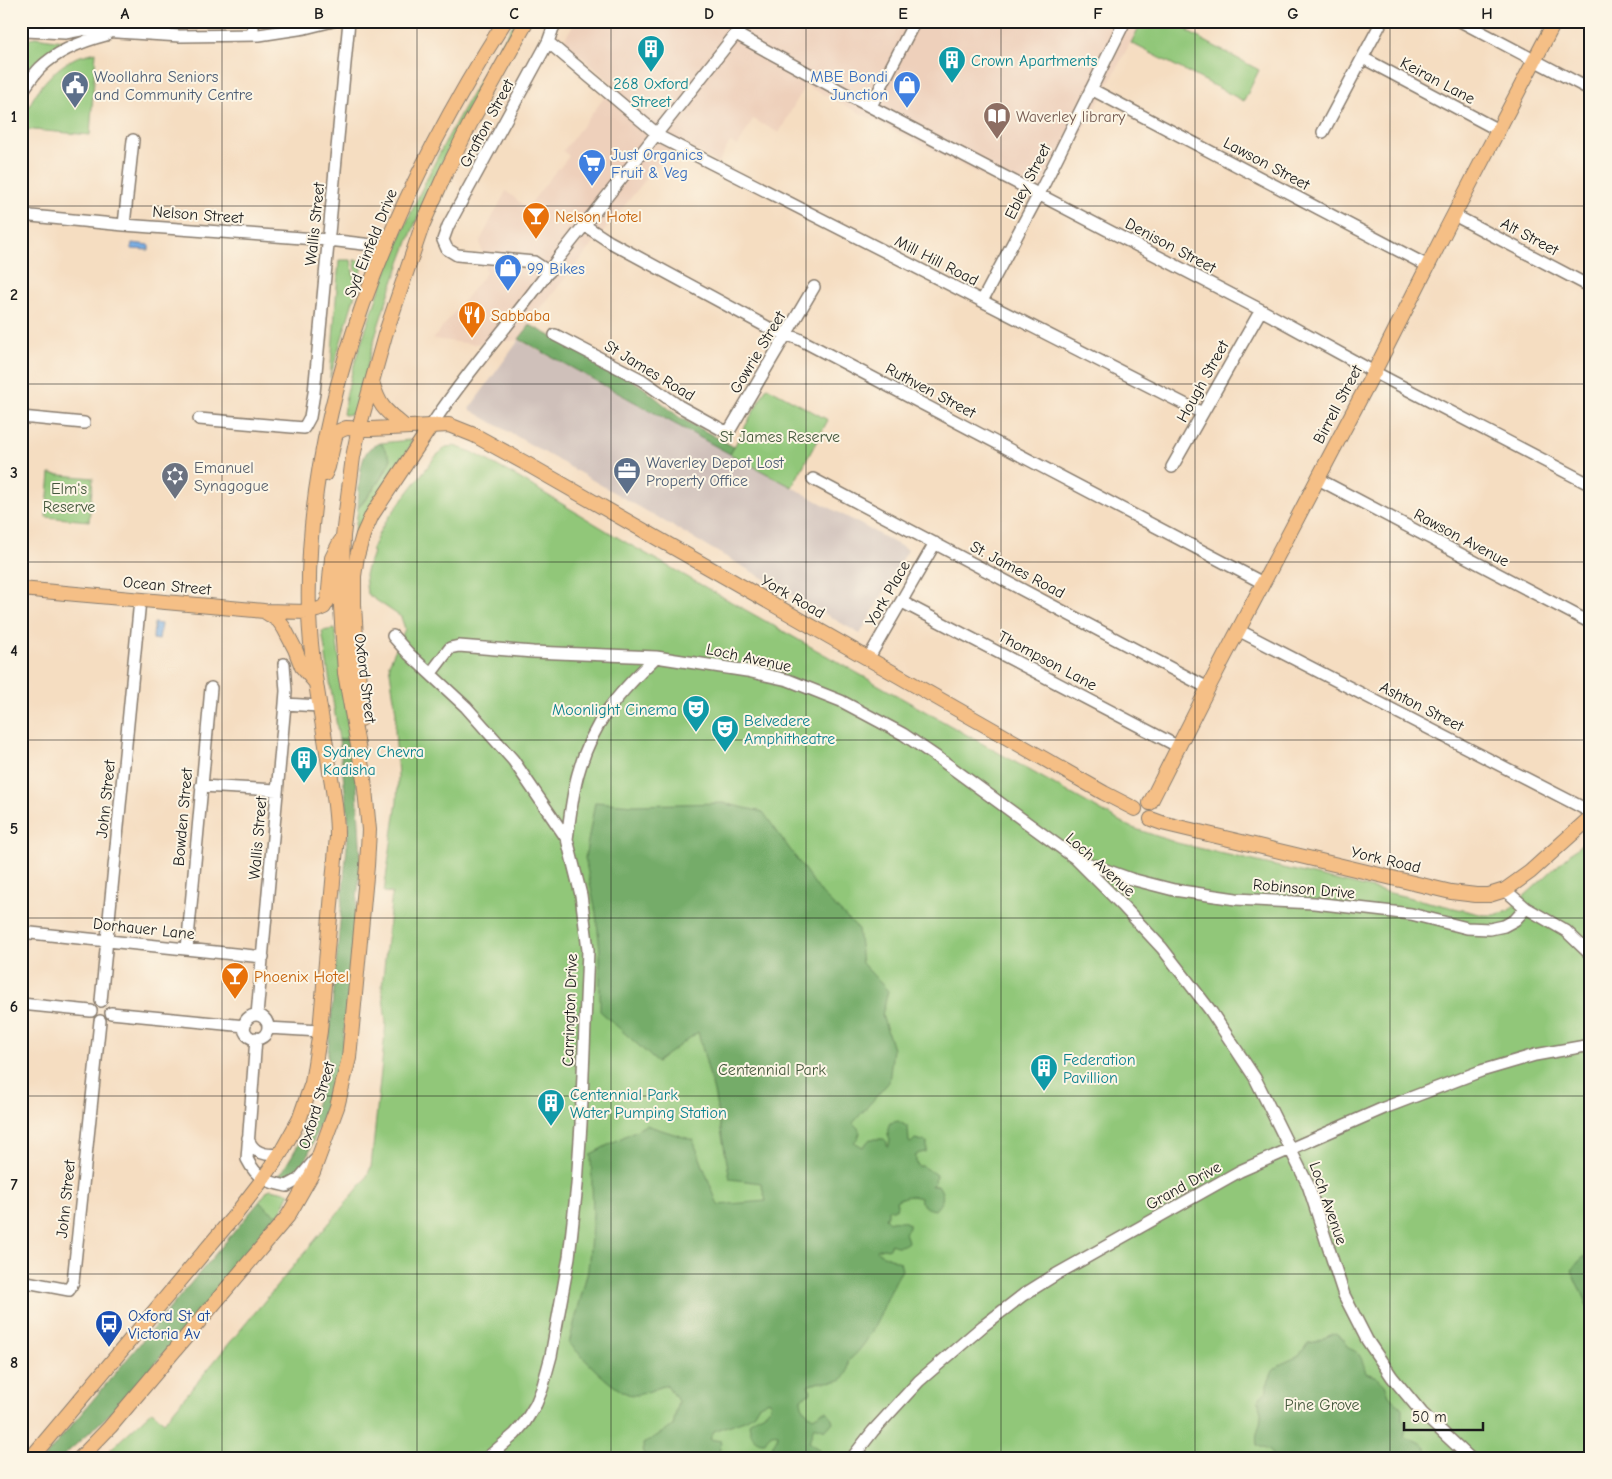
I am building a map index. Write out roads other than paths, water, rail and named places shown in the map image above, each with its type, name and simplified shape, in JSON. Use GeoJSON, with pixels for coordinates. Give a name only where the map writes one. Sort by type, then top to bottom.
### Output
{"type":"FeatureCollection","features":[{"type":"Feature","properties":{"kind":"main road","name":"Syd Einfeld Drive"},"geometry":{"type":"LineString","coordinates":[[315,495],[324,439],[334,396],[360,315],[400,213],[451,110],[505,21]]}},
{"type":"Feature","properties":{"kind":"main road"},"geometry":{"type":"LineString","coordinates":[[359,428],[403,280],[430,209],[471,122],[528,21]]}},
{"type":"Feature","properties":{"kind":"main road","name":"Birrell Street"},"geometry":{"type":"LineString","coordinates":[[1150,803],[1555,21]]}},
{"type":"Feature","properties":{"kind":"main road"},"geometry":{"type":"LineString","coordinates":[[372,382],[382,408],[405,427]]}},
{"type":"Feature","properties":{"kind":"main road","name":"York Road"},"geometry":{"type":"LineString","coordinates":[[431,426],[449,425],[474,435],[1096,789],[1135,809]]}},
{"type":"Feature","properties":{"kind":"main road"},"geometry":{"type":"LineString","coordinates":[[315,495],[328,467],[337,432],[346,428],[431,426]]}},
{"type":"Feature","properties":{"kind":"main road"},"geometry":{"type":"LineString","coordinates":[[364,779],[354,605],[354,576],[357,556],[363,535],[372,515],[431,426]]}},
{"type":"Feature","properties":{"kind":"main road","name":"Oxford Street"},"geometry":{"type":"LineString","coordinates":[[80,1458],[110,1427],[288,1216],[305,1187],[338,1107],[349,1058],[369,830],[364,779],[345,673],[341,606],[343,536],[353,457],[359,428]]}},
{"type":"Feature","properties":{"kind":"main road","name":"Oxford Street"},"geometry":{"type":"LineString","coordinates":[[31,1458],[263,1179],[295,1128],[306,1102],[315,1065],[320,1031],[336,859],[337,820],[315,682],[309,612],[310,556],[315,495]]}},
{"type":"Feature","properties":{"kind":"main road"},"geometry":{"type":"LineString","coordinates":[[309,612],[324,606],[328,600],[332,558],[343,536]]}},
{"type":"Feature","properties":{"kind":"main road","name":"Ocean Street"},"geometry":{"type":"LineString","coordinates":[[21,589],[264,611],[309,612]]}},
{"type":"Feature","properties":{"kind":"main road"},"geometry":{"type":"LineString","coordinates":[[264,611],[278,620],[284,628],[302,667],[315,682]]}},
{"type":"Feature","properties":{"kind":"main road"},"geometry":{"type":"LineString","coordinates":[[1142,802],[1148,802],[1155,810],[1152,819],[1146,822],[1140,820],[1135,815],[1135,809],[1142,802]]}},
{"type":"Feature","properties":{"kind":"main road","name":"York Road"},"geometry":{"type":"LineString","coordinates":[[1152,819],[1162,824],[1451,892],[1476,895],[1505,890],[1530,872],[1591,817]]}},
{"type":"Feature","properties":{"kind":"street"},"geometry":{"type":"LineString","coordinates":[[22,21],[21,31],[65,33],[115,27],[180,36],[252,35],[305,28],[333,21]]}},
{"type":"Feature","properties":{"kind":"street"},"geometry":{"type":"LineString","coordinates":[[46,21],[86,30]]}},
{"type":"Feature","properties":{"kind":"street"},"geometry":{"type":"LineString","coordinates":[[252,35],[254,21]]}},
{"type":"Feature","properties":{"kind":"street","name":"Wallis Street"},"geometry":{"type":"LineString","coordinates":[[200,419],[304,428],[309,422],[313,403],[349,21]]}},
{"type":"Feature","properties":{"kind":"street","name":"Grafton Street"},"geometry":{"type":"LineString","coordinates":[[549,272],[534,262],[458,255],[446,249],[443,240],[448,226],[558,21]]}},
{"type":"Feature","properties":{"kind":"street"},"geometry":{"type":"LineString","coordinates":[[431,426],[448,399],[518,313],[584,225],[746,21]]}},
{"type":"Feature","properties":{"kind":"street"},"geometry":{"type":"LineString","coordinates":[[871,106],[916,21]]}},
{"type":"Feature","properties":{"kind":"street","name":"Ebley Street"},"geometry":{"type":"LineString","coordinates":[[982,301],[1040,194],[1126,21]]}},
{"type":"Feature","properties":{"kind":"street"},"geometry":{"type":"LineString","coordinates":[[1323,132],[1382,21]]}},
{"type":"Feature","properties":{"kind":"street"},"geometry":{"type":"LineString","coordinates":[[1460,21],[1591,90]]}},
{"type":"Feature","properties":{"kind":"street"},"geometry":{"type":"LineString","coordinates":[[21,93],[40,68],[51,59],[115,27]]}},
{"type":"Feature","properties":{"kind":"street","name":"Denison Street"},"geometry":{"type":"LineString","coordinates":[[736,34],[1591,486]]}},
{"type":"Feature","properties":{"kind":"street","name":"Mill Hill Road"},"geometry":{"type":"LineString","coordinates":[[548,42],[657,134],[1202,413]]}},
{"type":"Feature","properties":{"kind":"street","name":"Keiran Lane"},"geometry":{"type":"LineString","coordinates":[[1363,58],[1498,130]]}},
{"type":"Feature","properties":{"kind":"street","name":"Lawson Street"},"geometry":{"type":"LineString","coordinates":[[1091,89],[1428,266]]}},
{"type":"Feature","properties":{"kind":"street"},"geometry":{"type":"LineString","coordinates":[[124,225],[133,140]]}},
{"type":"Feature","properties":{"kind":"street","name":"Nelson Street"},"geometry":{"type":"LineString","coordinates":[[21,215],[372,245]]}},
{"type":"Feature","properties":{"kind":"street","name":"Alt Street"},"geometry":{"type":"LineString","coordinates":[[1454,215],[1591,287]]}},
{"type":"Feature","properties":{"kind":"street","name":"Ruthven Street"},"geometry":{"type":"LineString","coordinates":[[584,225],[610,242],[769,328],[808,343],[1263,583]]}},
{"type":"Feature","properties":{"kind":"street","name":"Gowrie Street"},"geometry":{"type":"LineString","coordinates":[[728,433],[814,287]]}},
{"type":"Feature","properties":{"kind":"street","name":"Hough Street"},"geometry":{"type":"LineString","coordinates":[[1172,467],[1261,310]]}},
{"type":"Feature","properties":{"kind":"street","name":"St James Road"},"geometry":{"type":"LineString","coordinates":[[555,335],[642,380],[679,406],[728,433]]}},
{"type":"Feature","properties":{"kind":"street"},"geometry":{"type":"LineString","coordinates":[[21,418],[84,423]]}},
{"type":"Feature","properties":{"kind":"street","name":"St. James Road"},"geometry":{"type":"LineString","coordinates":[[814,479],[1208,688]]}},
{"type":"Feature","properties":{"kind":"street","name":"Rawson Avenue"},"geometry":{"type":"LineString","coordinates":[[1318,479],[1591,623]]}},
{"type":"Feature","properties":{"kind":"street","name":"York Place"},"geometry":{"type":"LineString","coordinates":[[868,659],[934,543]]}},
{"type":"Feature","properties":{"kind":"street","name":"John Street"},"geometry":{"type":"LineString","coordinates":[[101,1000],[140,600]]}},
{"type":"Feature","properties":{"kind":"street","name":"Thompson Lane"},"geometry":{"type":"LineString","coordinates":[[902,602],[1179,747]]}},
{"type":"Feature","properties":{"kind":"street","name":"Ashton Street"},"geometry":{"type":"LineString","coordinates":[[1238,630],[1591,812]]}},
{"type":"Feature","properties":{"kind":"street","name":"Carrington Drive"},"geometry":{"type":"LineString","coordinates":[[393,636],[408,654],[466,707],[513,760],[567,839],[581,895],[588,959],[582,1124],[569,1257],[551,1356],[536,1404],[515,1434],[487,1458]]}},
{"type":"Feature","properties":{"kind":"street","name":"Loch Avenue"},"geometry":{"type":"LineString","coordinates":[[431,673],[450,648],[459,646],[532,652],[656,657],[747,671],[788,680],[841,701],[904,734],[1075,858],[1162,948],[1210,1010],[1255,1078],[1308,1185],[1344,1295],[1367,1340],[1392,1377],[1422,1413],[1470,1458]]}},
{"type":"Feature","properties":{"kind":"street"},"geometry":{"type":"LineString","coordinates":[[567,839],[577,775],[588,745],[602,716],[625,687],[656,657]]}},
{"type":"Feature","properties":{"kind":"street","name":"Wallis Street"},"geometry":{"type":"LineString","coordinates":[[257,1015],[285,704],[286,683],[284,664]]}},
{"type":"Feature","properties":{"kind":"street","name":"Bowden Street"},"geometry":{"type":"LineString","coordinates":[[187,949],[211,688]]}},
{"type":"Feature","properties":{"kind":"street"},"geometry":{"type":"LineString","coordinates":[[285,704],[319,706]]}},
{"type":"Feature","properties":{"kind":"street"},"geometry":{"type":"LineString","coordinates":[[201,786],[277,790]]}},
{"type":"Feature","properties":{"kind":"street","name":"Robinson Drive"},"geometry":{"type":"LineString","coordinates":[[1075,858],[1130,879],[1174,890],[1236,899],[1314,903],[1411,914],[1467,928],[1490,929],[1504,926],[1516,920],[1526,908]]}},
{"type":"Feature","properties":{"kind":"street"},"geometry":{"type":"LineString","coordinates":[[1505,890],[1526,908],[1566,931],[1591,955]]}},
{"type":"Feature","properties":{"kind":"street","name":"Dorhauer Lane"},"geometry":{"type":"LineString","coordinates":[[21,932],[262,957]]}},
{"type":"Feature","properties":{"kind":"street"},"geometry":{"type":"LineString","coordinates":[[101,1000],[108,1003],[111,1009],[111,1013],[106,1019],[100,1021],[94,1018],[91,1011],[94,1004],[101,1000]]}},
{"type":"Feature","properties":{"kind":"street"},"geometry":{"type":"LineString","coordinates":[[21,1004],[91,1011]]}},
{"type":"Feature","properties":{"kind":"street"},"geometry":{"type":"LineString","coordinates":[[111,1013],[244,1026]]}},
{"type":"Feature","properties":{"kind":"street"},"geometry":{"type":"LineString","coordinates":[[257,1015],[264,1018],[268,1028],[262,1037],[252,1038],[246,1033],[244,1026],[247,1019],[257,1015]]}},
{"type":"Feature","properties":{"kind":"street","name":"John Street"},"geometry":{"type":"LineString","coordinates":[[21,1280],[69,1290],[73,1282],[100,1021]]}},
{"type":"Feature","properties":{"kind":"street"},"geometry":{"type":"LineString","coordinates":[[268,1028],[320,1031]]}},
{"type":"Feature","properties":{"kind":"street"},"geometry":{"type":"LineString","coordinates":[[256,1038],[247,1159],[254,1172],[263,1179],[287,1186],[292,1185],[320,1154]]}},
{"type":"Feature","properties":{"kind":"street","name":"Grand Drive"},"geometry":{"type":"LineString","coordinates":[[852,1458],[873,1431],[919,1380],[983,1326],[1023,1295],[1055,1274],[1240,1171],[1384,1108],[1481,1071],[1534,1055],[1591,1045]]}},
{"type":"Feature","properties":{"kind":"street"},"geometry":{"type":"LineString","coordinates":[[248,1138],[252,1147],[257,1151],[268,1154],[280,1154]]}},
{"type":"Feature","properties":{"kind":"water"},"geometry":{"type":"Polygon","coordinates":[[[132,243],[149,245],[149,250],[131,249],[132,243]]]}},
{"type":"Feature","properties":{"kind":"water"},"geometry":{"type":"Polygon","coordinates":[[[154,623],[161,624],[159,640],[153,639],[154,623]]]}},
{"type":"Feature","properties":{"kind":"place","name":"268 Oxford Street"},"geometry":{"type":"Point","coordinates":[651,73]}},
{"type":"Feature","properties":{"kind":"place","name":"Crown Apartments"},"geometry":{"type":"Point","coordinates":[952,84]}},
{"type":"Feature","properties":{"kind":"place","name":"Woollahra Seniors and Community Centre"},"geometry":{"type":"Point","coordinates":[75,109]}},
{"type":"Feature","properties":{"kind":"place","name":"MBE Bondi Junction"},"geometry":{"type":"Point","coordinates":[907,109]}},
{"type":"Feature","properties":{"kind":"place","name":"Waverley library"},"geometry":{"type":"Point","coordinates":[997,140]}},
{"type":"Feature","properties":{"kind":"place","name":"Just Organics Fruit & Veg"},"geometry":{"type":"Point","coordinates":[592,187]}},
{"type":"Feature","properties":{"kind":"place","name":"Nelson Hotel"},"geometry":{"type":"Point","coordinates":[536,240]}},
{"type":"Feature","properties":{"kind":"place","name":"99 Bikes"},"geometry":{"type":"Point","coordinates":[508,292]}},
{"type":"Feature","properties":{"kind":"place","name":"Sabbaba"},"geometry":{"type":"Point","coordinates":[472,339]}},
{"type":"Feature","properties":{"kind":"place","name":"Waverley Depot Lost Property Office"},"geometry":{"type":"Point","coordinates":[627,495]}},
{"type":"Feature","properties":{"kind":"place","name":"Emanuel Synagogue"},"geometry":{"type":"Point","coordinates":[175,500]}},
{"type":"Feature","properties":{"kind":"place","name":"Moonlight Cinema"},"geometry":{"type":"Point","coordinates":[696,733]}},
{"type":"Feature","properties":{"kind":"place","name":"Belvedere Amphitheatre"},"geometry":{"type":"Point","coordinates":[725,753]}},
{"type":"Feature","properties":{"kind":"place","name":"Sydney Chevra Kadisha"},"geometry":{"type":"Point","coordinates":[304,784]}},
{"type":"Feature","properties":{"kind":"place","name":"Phoenix Hotel"},"geometry":{"type":"Point","coordinates":[235,1000]}},
{"type":"Feature","properties":{"kind":"place","name":"Federation Pavillion"},"geometry":{"type":"Point","coordinates":[1044,1092]}},
{"type":"Feature","properties":{"kind":"place","name":"Centennial Park Water Pumping Station"},"geometry":{"type":"Point","coordinates":[551,1127]}},
{"type":"Feature","properties":{"kind":"place","name":"Oxford St at Victoria Av"},"geometry":{"type":"Point","coordinates":[109,1348]}},
{"type":"Feature","properties":{"kind":"park label","name":"St James Reserve"},"geometry":{"type":"Point","coordinates":[780,436]}},
{"type":"Feature","properties":{"kind":"park label","name":"Elm's Reserve"},"geometry":{"type":"Point","coordinates":[69,497]}},
{"type":"Feature","properties":{"kind":"park label","name":"Centennial Park"},"geometry":{"type":"Point","coordinates":[772,1069]}},
{"type":"Feature","properties":{"kind":"park label","name":"Pine Grove"},"geometry":{"type":"Point","coordinates":[1322,1404]}}]}
